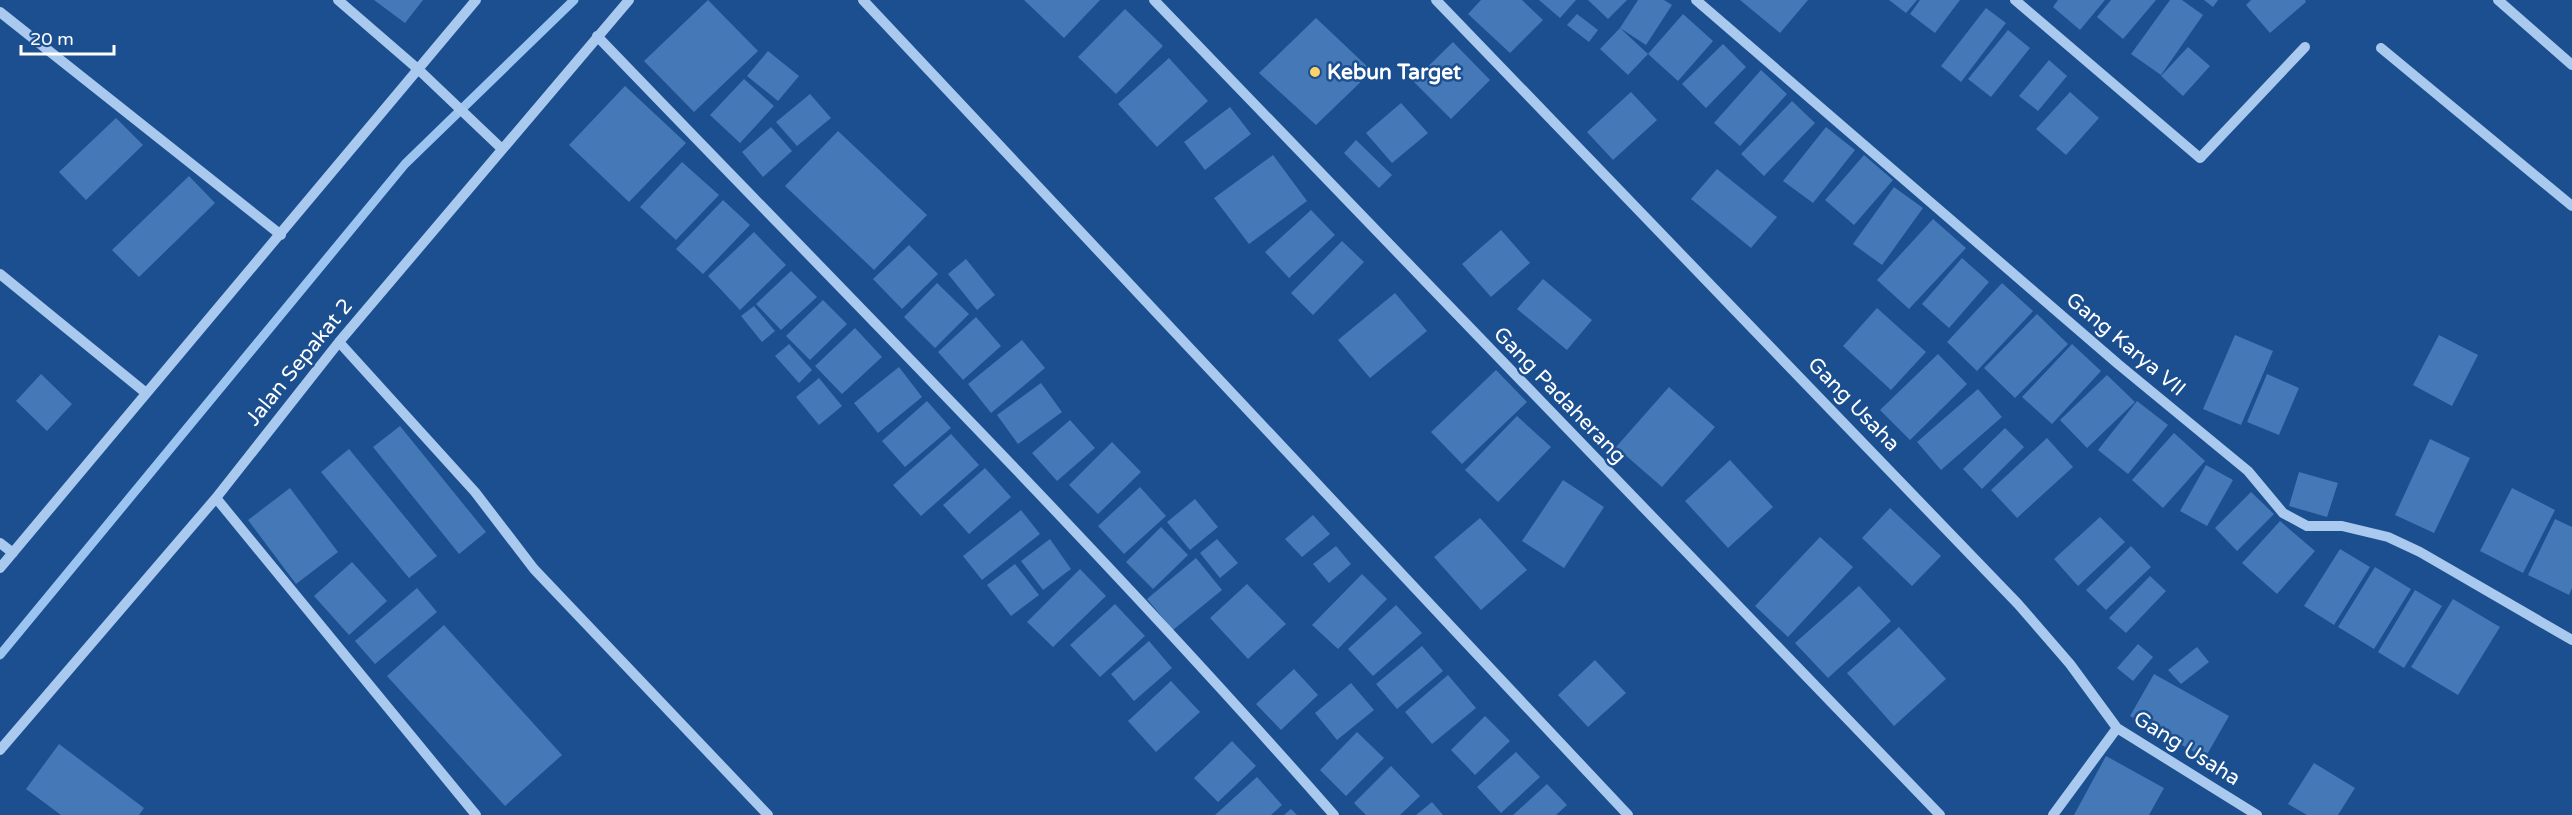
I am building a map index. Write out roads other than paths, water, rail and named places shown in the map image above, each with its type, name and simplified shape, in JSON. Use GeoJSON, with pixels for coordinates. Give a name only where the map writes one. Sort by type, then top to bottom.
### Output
{"type":"FeatureCollection","features":[{"type":"Feature","properties":{"kind":"street"},"geometry":{"type":"LineString","coordinates":[[339,0],[419,70],[502,149]]}},
{"type":"Feature","properties":{"kind":"street"},"geometry":{"type":"LineString","coordinates":[[0,568],[476,0]]}},
{"type":"Feature","properties":{"kind":"street","name":"Jalan Sepakat 2"},"geometry":{"type":"LineString","coordinates":[[0,750],[216,498],[339,342],[629,0]]}},
{"type":"Feature","properties":{"kind":"street"},"geometry":{"type":"LineString","coordinates":[[863,0],[1628,815]]}},
{"type":"Feature","properties":{"kind":"street","name":"Gang Padaherang"},"geometry":{"type":"LineString","coordinates":[[1154,0],[1940,815]]}},
{"type":"Feature","properties":{"kind":"street","name":"Gang Usaha"},"geometry":{"type":"LineString","coordinates":[[1436,0],[2018,604],[2070,664],[2117,728],[2257,815]]}},
{"type":"Feature","properties":{"kind":"street","name":"Gang Karya VII"},"geometry":{"type":"LineString","coordinates":[[1696,0],[2118,364],[2248,471],[2283,513],[2307,526],[2342,526],[2388,537],[2420,552],[2572,640]]}},
{"type":"Feature","properties":{"kind":"street"},"geometry":{"type":"LineString","coordinates":[[2015,0],[2200,158],[2305,47]]}},
{"type":"Feature","properties":{"kind":"street"},"geometry":{"type":"LineString","coordinates":[[2498,0],[2572,65]]}},
{"type":"Feature","properties":{"kind":"street"},"geometry":{"type":"LineString","coordinates":[[0,12],[281,235]]}},
{"type":"Feature","properties":{"kind":"street"},"geometry":{"type":"LineString","coordinates":[[597,36],[960,410],[1235,703],[1334,815]]}},
{"type":"Feature","properties":{"kind":"street"},"geometry":{"type":"LineString","coordinates":[[2381,48],[2572,207]]}},
{"type":"Feature","properties":{"kind":"street"},"geometry":{"type":"LineString","coordinates":[[0,274],[146,393]]}},
{"type":"Feature","properties":{"kind":"street"},"geometry":{"type":"LineString","coordinates":[[339,342],[475,492],[534,569],[768,815]]}},
{"type":"Feature","properties":{"kind":"street"},"geometry":{"type":"LineString","coordinates":[[216,498],[476,815]]}},
{"type":"Feature","properties":{"kind":"street"},"geometry":{"type":"LineString","coordinates":[[0,543],[13,553]]}},
{"type":"Feature","properties":{"kind":"street"},"geometry":{"type":"LineString","coordinates":[[2053,815],[2117,728]]}},
{"type":"Feature","properties":{"kind":"waterway"},"geometry":{"type":"LineString","coordinates":[[0,655],[405,164],[574,0]]}},
{"type":"Feature","properties":{"kind":"place","name":"Kebun Target"},"geometry":{"type":"Point","coordinates":[1315,72]}}]}
